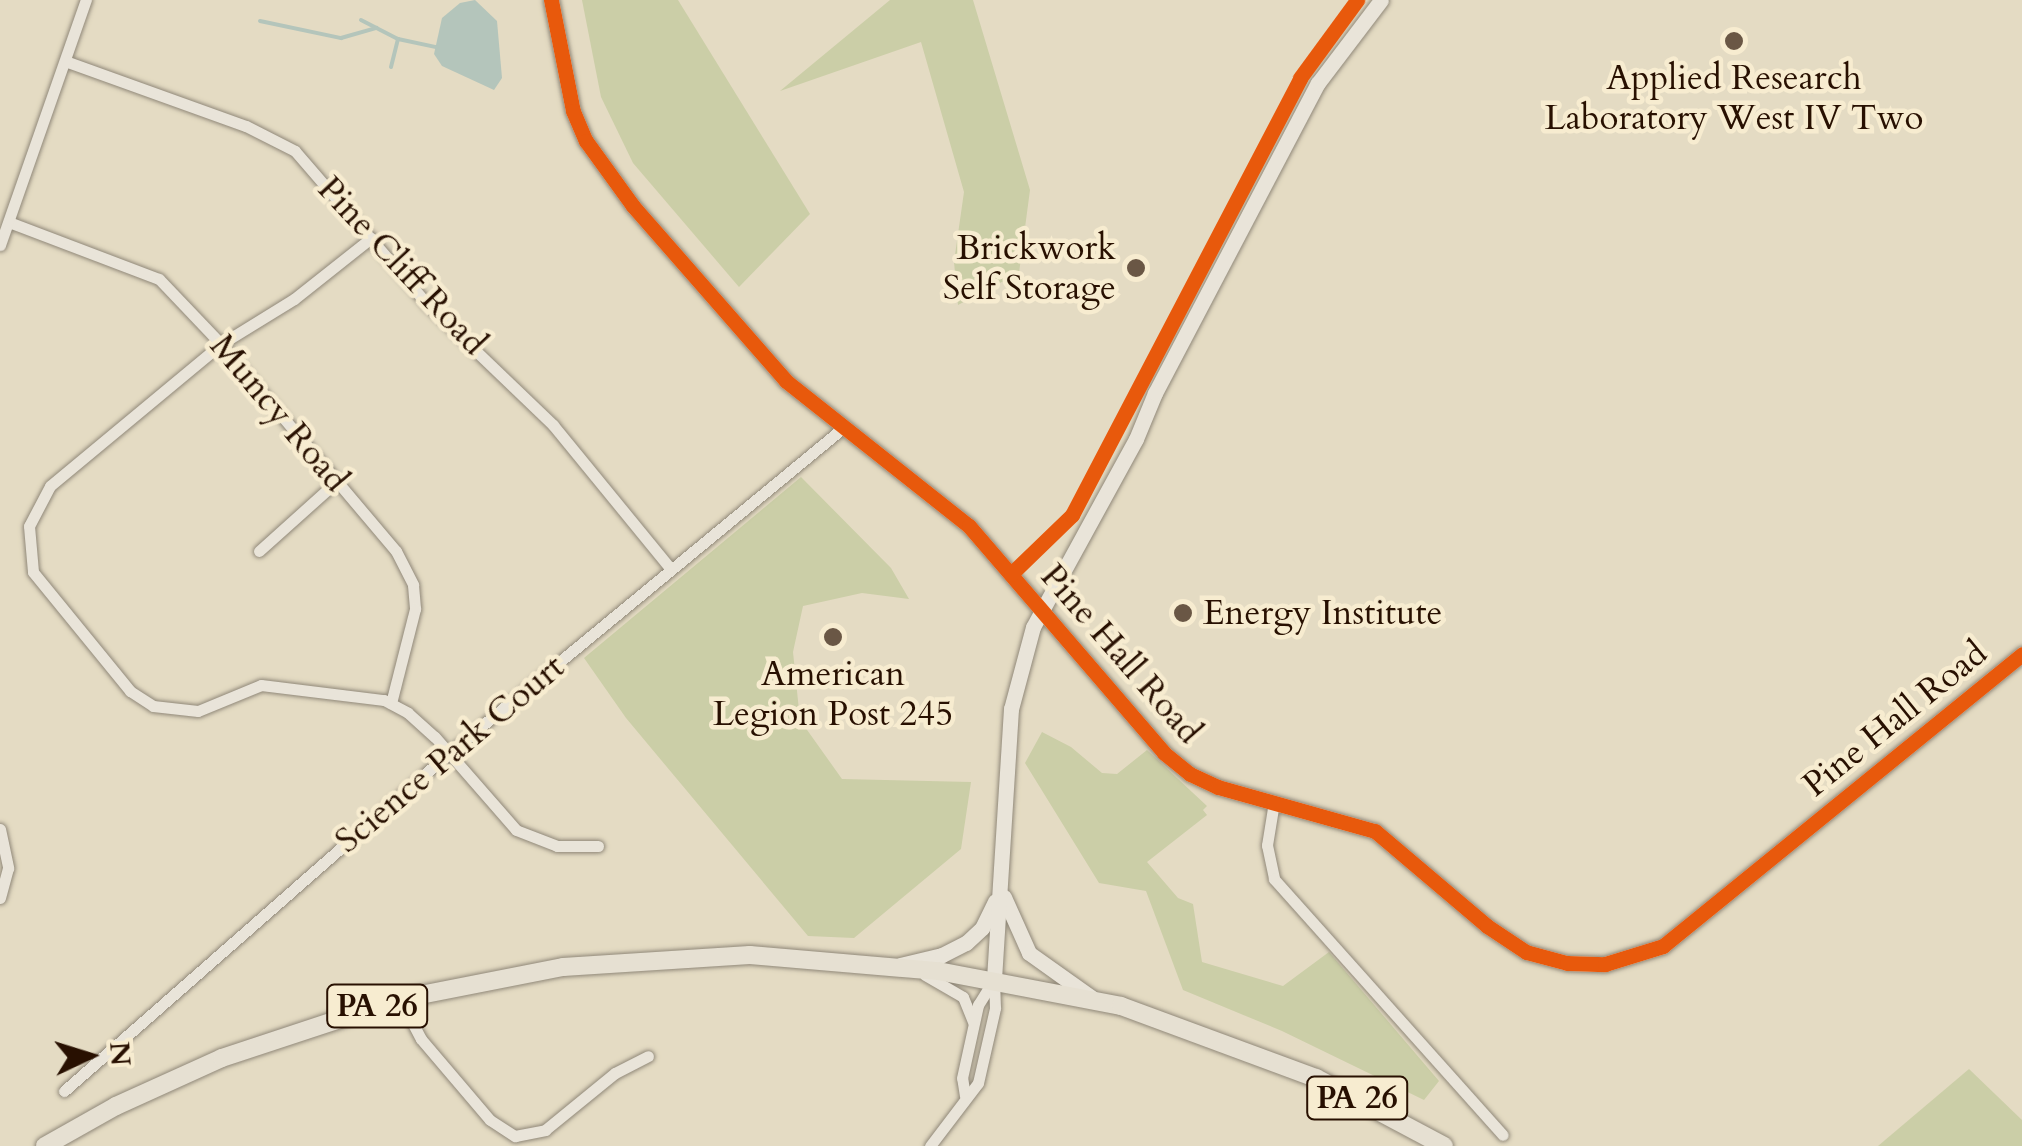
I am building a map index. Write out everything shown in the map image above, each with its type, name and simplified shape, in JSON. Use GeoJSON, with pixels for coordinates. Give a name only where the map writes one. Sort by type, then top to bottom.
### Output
{"type":"FeatureCollection","features":[{"type":"Feature","properties":{"kind":"main road","name":"PA 26"},"geometry":{"type":"LineString","coordinates":[[45,1146],[116,1106],[222,1058],[400,1000],[599,963],[750,955],[994,978],[1092,998],[1267,1056],[1444,1146]]}},
{"type":"Feature","properties":{"kind":"street"},"geometry":{"type":"LineString","coordinates":[[0,245],[86,0]]}},
{"type":"Feature","properties":{"kind":"street","name":"Pine Hall Road"},"geometry":{"type":"LineString","coordinates":[[551,0],[574,111],[606,171],[767,362],[954,512],[1179,767],[1218,788],[1375,831],[1487,926],[1526,952],[1575,964],[1618,962],[1677,937],[2022,654]]}},
{"type":"Feature","properties":{"kind":"street"},"geometry":{"type":"LineString","coordinates":[[930,1146],[978,1083],[995,1008],[1011,709],[1042,610],[1136,439],[1155,393],[1318,83],[1382,0]]}},
{"type":"Feature","properties":{"kind":"street","name":"Pine Cliff Road"},"geometry":{"type":"LineString","coordinates":[[65,61],[280,141],[309,164],[427,304],[553,426],[671,569]]}},
{"type":"Feature","properties":{"kind":"street","name":"Muncy Road"},"geometry":{"type":"LineString","coordinates":[[9,222],[148,271],[179,297],[396,551],[414,585],[413,622],[391,704]]}},
{"type":"Feature","properties":{"kind":"street"},"geometry":{"type":"LineString","coordinates":[[371,238],[294,299],[221,344],[40,498],[29,526],[33,572],[130,691],[163,710],[198,712],[260,685],[391,704],[408,713],[449,753],[516,830],[557,846],[598,846]]}},
{"type":"Feature","properties":{"kind":"street","name":"Science Park Court"},"geometry":{"type":"LineString","coordinates":[[64,1091],[449,753],[844,427]]}},
{"type":"Feature","properties":{"kind":"street"},"geometry":{"type":"LineString","coordinates":[[258,551],[337,482]]}},
{"type":"Feature","properties":{"kind":"street"},"geometry":{"type":"LineString","coordinates":[[1274,802],[1267,845],[1274,880],[1503,1135]]}},
{"type":"Feature","properties":{"kind":"street"},"geometry":{"type":"LineString","coordinates":[[0,829],[8,868],[0,898]]}},
{"type":"Feature","properties":{"kind":"street"},"geometry":{"type":"LineString","coordinates":[[897,966],[950,952],[975,936],[992,912],[1000,878]]}},
{"type":"Feature","properties":{"kind":"street"},"geometry":{"type":"LineString","coordinates":[[1000,878],[1010,920],[1029,953],[1092,998]]}},
{"type":"Feature","properties":{"kind":"street"},"geometry":{"type":"LineString","coordinates":[[897,966],[955,990],[968,1004],[974,1026]]}},
{"type":"Feature","properties":{"kind":"street"},"geometry":{"type":"LineString","coordinates":[[965,1096],[962,1078],[978,1005],[994,978]]}},
{"type":"Feature","properties":{"kind":"street"},"geometry":{"type":"LineString","coordinates":[[400,1000],[405,1016],[421,1039],[478,1107],[501,1130],[516,1136],[544,1130],[615,1073],[648,1056]]}},
{"type":"Feature","properties":{"kind":"green space"},"geometry":{"type":"Polygon","coordinates":[[[582,0],[678,0],[810,214],[739,287],[633,163],[601,97],[582,0]]]}},
{"type":"Feature","properties":{"kind":"green space"},"geometry":{"type":"Polygon","coordinates":[[[890,0],[973,0],[1030,190],[1019,273],[958,305],[954,262],[964,192],[921,42],[780,91],[890,0]]]}},
{"type":"Feature","properties":{"kind":"green space"},"geometry":{"type":"Polygon","coordinates":[[[801,477],[891,568],[909,599],[862,593],[803,606],[793,652],[800,720],[842,779],[971,782],[961,849],[854,938],[808,936],[626,718],[584,658],[801,477]]]}},
{"type":"Feature","properties":{"kind":"green space"},"geometry":{"type":"Polygon","coordinates":[[[1042,732],[1071,747],[1102,773],[1117,774],[1147,750],[1207,806],[1203,810],[1207,815],[1147,862],[1178,898],[1193,904],[1202,962],[1283,986],[1329,952],[1439,1081],[1424,1100],[1282,1031],[1183,990],[1146,891],[1099,883],[1025,763],[1042,732]]]}},
{"type":"Feature","properties":{"kind":"green space"},"geometry":{"type":"Polygon","coordinates":[[[1969,1069],[2022,1120],[2022,1146],[1878,1146],[1969,1069]]]}},
{"type":"Feature","properties":{"kind":"shaded area"},"geometry":{"type":"Polygon","coordinates":[[[475,0],[497,21],[502,78],[494,90],[442,66],[434,54],[442,18],[460,3],[475,0]]]}},
{"type":"Feature","properties":{"kind":"waterway"},"geometry":{"type":"LineString","coordinates":[[361,20],[398,39],[436,47]]}},
{"type":"Feature","properties":{"kind":"waterway"},"geometry":{"type":"LineString","coordinates":[[260,21],[341,38],[377,28]]}},
{"type":"Feature","properties":{"kind":"waterway"},"geometry":{"type":"LineString","coordinates":[[391,67],[398,39]]}},
{"type":"Feature","properties":{"kind":"cycle path"},"geometry":{"type":"LineString","coordinates":[[551,0],[573,111],[586,141],[633,206],[786,381],[969,526],[1164,753],[1190,774],[1218,787],[1375,831],[1487,926],[1526,952],[1567,963],[1605,964],[1663,946],[2022,654]]}},
{"type":"Feature","properties":{"kind":"cycle path"},"geometry":{"type":"LineString","coordinates":[[1011,574],[1072,515],[1300,78],[1357,0]]}},
{"type":"Feature","properties":{"kind":"place","name":"Applied Research Laboratory West IV Two"},"geometry":{"type":"Point","coordinates":[1734,41]}},
{"type":"Feature","properties":{"kind":"place","name":"Brickwork Self Storage"},"geometry":{"type":"Point","coordinates":[1136,268]}},
{"type":"Feature","properties":{"kind":"place","name":"Energy Institute"},"geometry":{"type":"Point","coordinates":[1183,613]}},
{"type":"Feature","properties":{"kind":"place","name":"American Legion Post 245"},"geometry":{"type":"Point","coordinates":[833,637]}}]}
